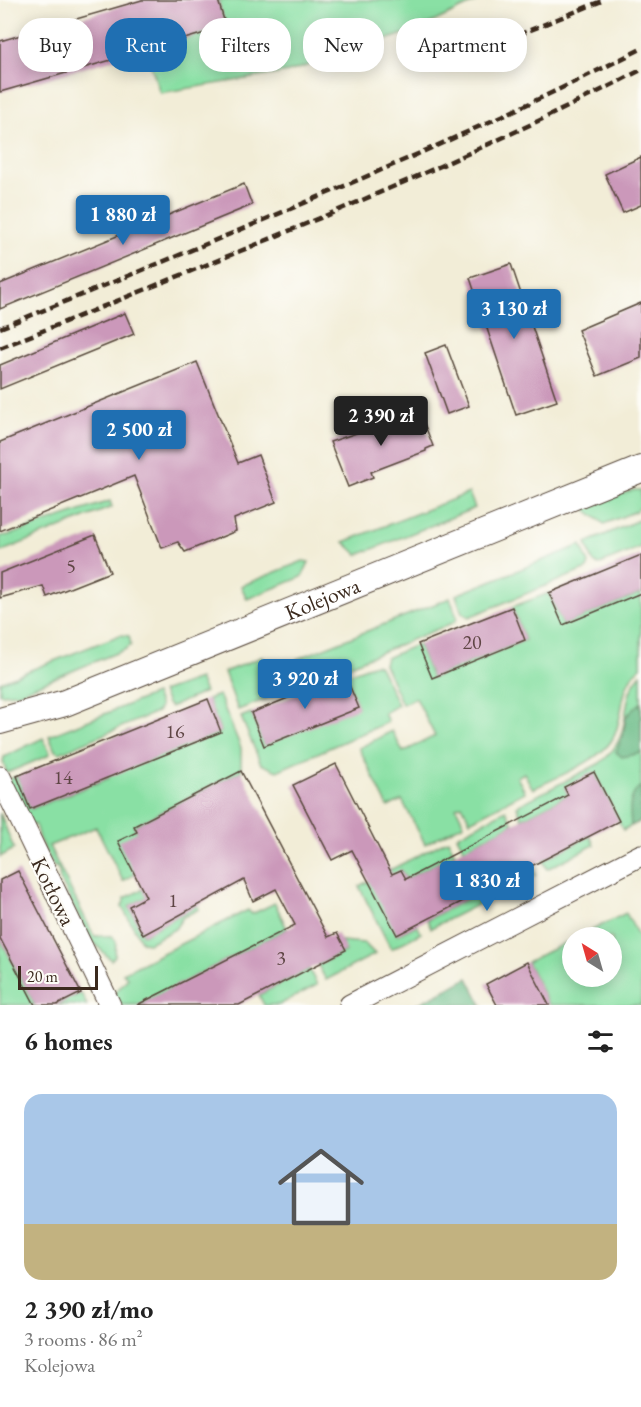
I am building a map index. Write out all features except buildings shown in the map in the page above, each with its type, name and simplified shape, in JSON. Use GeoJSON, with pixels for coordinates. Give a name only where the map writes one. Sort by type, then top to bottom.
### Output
{"type":"FeatureCollection","features":[{"type":"Feature","properties":{"kind":"street","name":"Kolejowa"},"geometry":{"type":"LineString","coordinates":[[0,721],[65,703],[641,469]]}},
{"type":"Feature","properties":{"kind":"street","name":"Kotłowa"},"geometry":{"type":"LineString","coordinates":[[0,777],[110,1005]]}},
{"type":"Feature","properties":{"kind":"street"},"geometry":{"type":"LineString","coordinates":[[350,1005],[641,855]]}},
{"type":"Feature","properties":{"kind":"green space"},"geometry":{"type":"Polygon","coordinates":[[[218,0],[480,0],[442,18],[396,18],[396,37],[384,40],[384,18],[303,18],[303,67],[291,71],[291,18],[223,18],[218,0]]]}},
{"type":"Feature","properties":{"kind":"green space"},"geometry":{"type":"Polygon","coordinates":[[[199,35],[199,72],[288,72],[160,93],[153,72],[187,72],[187,38],[199,35]]]}},
{"type":"Feature","properties":{"kind":"green space"},"geometry":{"type":"Polygon","coordinates":[[[632,490],[641,490],[641,507],[634,512],[604,524],[585,509],[632,490]]]}},
{"type":"Feature","properties":{"kind":"green space"},"geometry":{"type":"Polygon","coordinates":[[[469,493],[475,508],[358,555],[344,542],[469,493]]]}},
{"type":"Feature","properties":{"kind":"green space"},"geometry":{"type":"Polygon","coordinates":[[[110,501],[112,507],[0,552],[0,536],[110,501]]]}},
{"type":"Feature","properties":{"kind":"green space"},"geometry":{"type":"Polygon","coordinates":[[[641,519],[641,547],[598,565],[593,561],[586,543],[641,519]]]}},
{"type":"Feature","properties":{"kind":"green space"},"geometry":{"type":"Polygon","coordinates":[[[581,545],[589,564],[587,569],[469,617],[462,613],[456,595],[581,545]]]}},
{"type":"Feature","properties":{"kind":"green space"},"geometry":{"type":"Polygon","coordinates":[[[303,561],[309,562],[302,577],[247,599],[241,586],[303,561]]]}},
{"type":"Feature","properties":{"kind":"green space"},"geometry":{"type":"Polygon","coordinates":[[[549,593],[563,625],[641,593],[641,667],[628,683],[612,740],[606,748],[587,762],[533,789],[524,773],[517,777],[525,792],[470,821],[462,805],[456,807],[464,824],[425,844],[402,800],[388,807],[359,748],[392,731],[403,752],[435,736],[416,698],[402,704],[384,664],[386,658],[418,644],[432,678],[525,640],[512,607],[549,593]]]}},
{"type":"Feature","properties":{"kind":"green space"},"geometry":{"type":"Polygon","coordinates":[[[450,598],[457,617],[455,622],[304,684],[298,681],[297,659],[450,598]]]}},
{"type":"Feature","properties":{"kind":"green space"},"geometry":{"type":"Polygon","coordinates":[[[120,635],[129,636],[131,645],[126,649],[18,693],[0,694],[0,682],[120,635]]]}},
{"type":"Feature","properties":{"kind":"green space"},"geometry":{"type":"Polygon","coordinates":[[[262,657],[289,685],[289,690],[238,710],[224,672],[262,657]]]}},
{"type":"Feature","properties":{"kind":"green space"},"geometry":{"type":"Polygon","coordinates":[[[375,664],[380,666],[398,705],[384,713],[388,722],[277,771],[261,764],[241,717],[251,713],[264,745],[358,707],[345,675],[375,664]]]}},
{"type":"Feature","properties":{"kind":"green space"},"geometry":{"type":"Polygon","coordinates":[[[641,674],[641,821],[623,830],[594,772],[565,787],[568,795],[522,819],[517,806],[600,763],[612,751],[623,729],[633,685],[641,674]]]}},
{"type":"Feature","properties":{"kind":"green space"},"geometry":{"type":"Polygon","coordinates":[[[199,679],[205,692],[171,707],[167,704],[162,692],[199,679]]]}},
{"type":"Feature","properties":{"kind":"green space"},"geometry":{"type":"Polygon","coordinates":[[[155,694],[160,707],[157,712],[60,753],[55,751],[49,736],[155,694]]]}},
{"type":"Feature","properties":{"kind":"green space"},"geometry":{"type":"Polygon","coordinates":[[[219,695],[241,748],[241,771],[134,826],[137,832],[135,874],[123,881],[96,827],[49,846],[94,936],[112,936],[116,941],[115,956],[111,960],[89,938],[59,877],[57,867],[54,867],[39,839],[35,824],[28,827],[8,780],[17,776],[31,809],[109,778],[97,745],[129,731],[143,763],[221,732],[208,699],[219,695]]]}},
{"type":"Feature","properties":{"kind":"green space"},"geometry":{"type":"Polygon","coordinates":[[[641,703],[641,753],[622,757],[616,752],[623,735],[626,717],[641,703]]]}},
{"type":"Feature","properties":{"kind":"green space"},"geometry":{"type":"Polygon","coordinates":[[[43,738],[50,753],[47,756],[7,773],[3,762],[4,757],[43,738]]]}},
{"type":"Feature","properties":{"kind":"green space"},"geometry":{"type":"Polygon","coordinates":[[[641,786],[641,821],[631,826],[631,800],[641,786]]]}},
{"type":"Feature","properties":{"kind":"green space"},"geometry":{"type":"Polygon","coordinates":[[[506,810],[513,824],[464,849],[457,836],[506,810]]]}},
{"type":"Feature","properties":{"kind":"green space"},"geometry":{"type":"Polygon","coordinates":[[[0,813],[14,849],[0,857],[0,813]]]}},
{"type":"Feature","properties":{"kind":"green space"},"geometry":{"type":"Polygon","coordinates":[[[590,836],[594,845],[547,869],[543,860],[590,836]]]}},
{"type":"Feature","properties":{"kind":"green space"},"geometry":{"type":"Polygon","coordinates":[[[448,840],[455,854],[406,879],[401,870],[397,935],[417,925],[421,933],[391,949],[359,886],[448,840]]]}},
{"type":"Feature","properties":{"kind":"green space"},"geometry":{"type":"Polygon","coordinates":[[[532,866],[536,875],[489,899],[485,890],[532,866]]]}},
{"type":"Feature","properties":{"kind":"green space"},"geometry":{"type":"Polygon","coordinates":[[[161,880],[165,888],[129,906],[143,935],[197,905],[199,909],[183,917],[175,929],[149,943],[142,942],[122,907],[125,898],[161,880]]]}},
{"type":"Feature","properties":{"kind":"green space"},"geometry":{"type":"Polygon","coordinates":[[[474,895],[479,904],[431,928],[427,920],[474,895]]]}},
{"type":"Feature","properties":{"kind":"green space"},"geometry":{"type":"Polygon","coordinates":[[[275,903],[287,929],[144,1002],[145,1005],[117,1005],[114,994],[128,978],[123,973],[248,910],[252,914],[275,903]]]}},
{"type":"Feature","properties":{"kind":"green space"},"geometry":{"type":"Polygon","coordinates":[[[626,913],[641,941],[641,1005],[549,1005],[527,962],[562,944],[562,987],[622,987],[622,927],[598,927],[626,913]]]}},
{"type":"Feature","properties":{"kind":"green space"},"geometry":{"type":"Polygon","coordinates":[[[0,938],[35,1005],[0,1005],[0,938]]]}},
{"type":"Feature","properties":{"kind":"green space"},"geometry":{"type":"Polygon","coordinates":[[[341,941],[364,943],[375,954],[326,980],[318,965],[346,951],[341,941]]]}},
{"type":"Feature","properties":{"kind":"green space"},"geometry":{"type":"Polygon","coordinates":[[[309,969],[317,985],[279,1005],[264,1005],[259,995],[309,969]]]}},
{"type":"Feature","properties":{"kind":"green space"},"geometry":{"type":"Polygon","coordinates":[[[468,978],[482,1005],[416,1005],[468,978]]]}},
{"type":"Feature","properties":{"kind":"green space"},"geometry":{"type":"Polygon","coordinates":[[[81,993],[87,1005],[57,1005],[81,993]]]}},
{"type":"Feature","properties":{"kind":"railway"},"geometry":{"type":"LineString","coordinates":[[527,31],[604,0]]}},
{"type":"Feature","properties":{"kind":"railway"},"geometry":{"type":"LineString","coordinates":[[0,328],[243,229],[404,160],[563,88],[641,49]]}},
{"type":"Feature","properties":{"kind":"railway"},"geometry":{"type":"LineString","coordinates":[[0,348],[404,182],[563,109],[641,70]]}}]}
